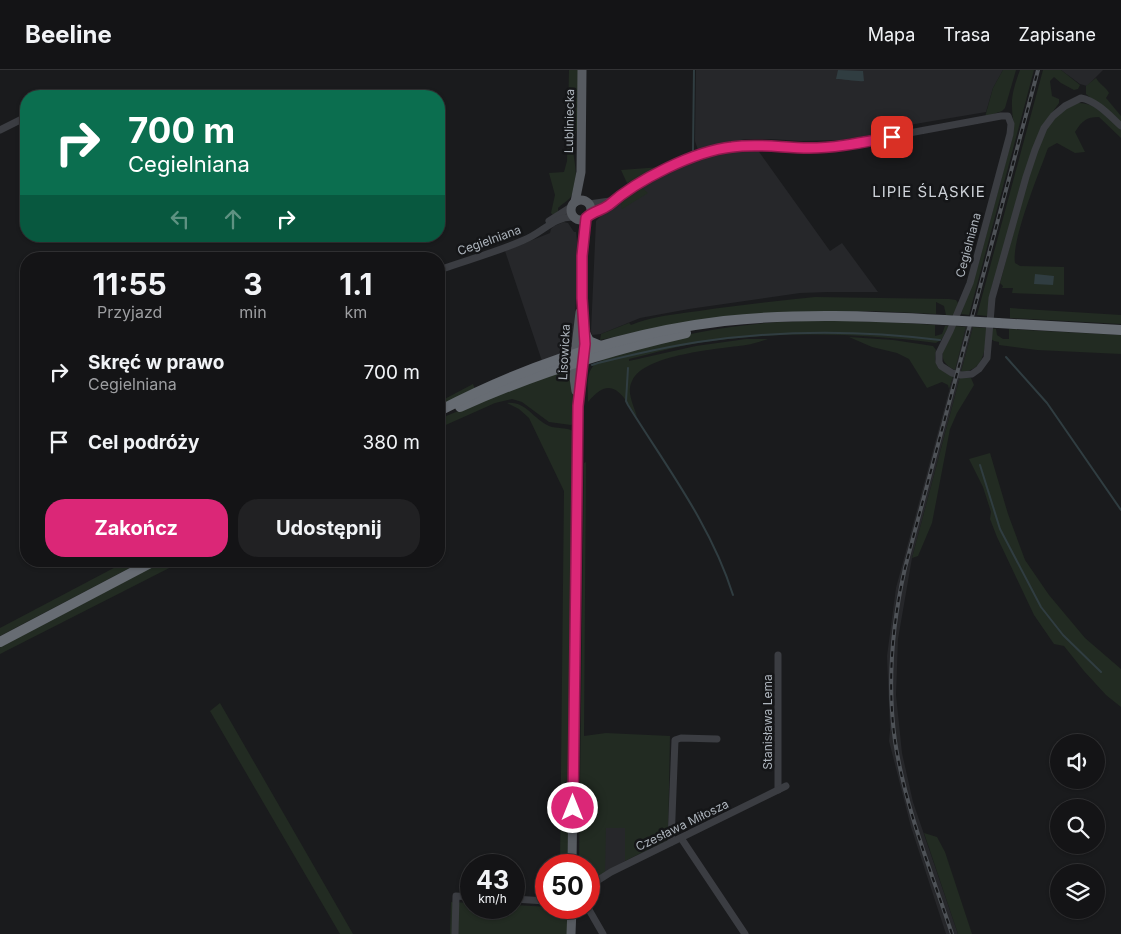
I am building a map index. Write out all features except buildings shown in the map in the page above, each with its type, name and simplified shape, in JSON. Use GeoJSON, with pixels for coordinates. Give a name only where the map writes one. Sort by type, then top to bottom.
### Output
{"type":"FeatureCollection","features":[{"type":"Feature","properties":{"kind":"highway"},"geometry":{"type":"LineString","coordinates":[[445,414],[601,346],[683,327],[750,319],[832,316],[1121,330]]}},
{"type":"Feature","properties":{"kind":"highway"},"geometry":{"type":"LineString","coordinates":[[445,408],[530,369],[750,319]]}},
{"type":"Feature","properties":{"kind":"highway"},"geometry":{"type":"LineString","coordinates":[[585,333],[590,341],[601,346]]}},
{"type":"Feature","properties":{"kind":"highway"},"geometry":{"type":"LineString","coordinates":[[0,642],[143,567]]}},
{"type":"Feature","properties":{"kind":"main road","name":"Lubliniecka"},"geometry":{"type":"LineString","coordinates":[[574,211],[581,172],[582,70]]}},
{"type":"Feature","properties":{"kind":"main road","name":"Lubliniecka"},"geometry":{"type":"LineString","coordinates":[[581,172],[588,209]]}},
{"type":"Feature","properties":{"kind":"main road"},"geometry":{"type":"LineString","coordinates":[[580,200],[588,209],[581,220],[574,211],[580,200]]}},
{"type":"Feature","properties":{"kind":"main road","name":"Lisowicka"},"geometry":{"type":"LineString","coordinates":[[572,854],[578,406],[574,374],[585,333],[582,298],[582,256],[588,209]]}},
{"type":"Feature","properties":{"kind":"main road","name":"Lisowicka"},"geometry":{"type":"LineString","coordinates":[[574,211],[582,256]]}},
{"type":"Feature","properties":{"kind":"main road","name":"Lisowicka"},"geometry":{"type":"LineString","coordinates":[[579,357],[578,325],[582,298]]}},
{"type":"Feature","properties":{"kind":"main road"},"geometry":{"type":"LineString","coordinates":[[571,934],[572,919]]}},
{"type":"Feature","properties":{"kind":"street","name":"Cegielniana"},"geometry":{"type":"LineString","coordinates":[[588,209],[606,207],[624,192],[659,172],[725,148],[750,145],[801,148],[839,146],[1006,115],[1011,120],[1010,134],[970,283],[939,353],[939,362],[943,369],[961,374],[972,374],[983,364],[988,351],[994,323],[996,284],[1026,177],[1048,121],[1064,106],[1081,98],[1102,109],[1121,126]]}},
{"type":"Feature","properties":{"kind":"street"},"geometry":{"type":"LineString","coordinates":[[0,130],[20,120]]}},
{"type":"Feature","properties":{"kind":"street","name":"Cegielniana"},"geometry":{"type":"LineString","coordinates":[[445,268],[522,241],[536,234],[552,219],[574,211]]}},
{"type":"Feature","properties":{"kind":"street","name":"Stanisława Lema"},"geometry":{"type":"LineString","coordinates":[[778,654],[778,790]]}},
{"type":"Feature","properties":{"kind":"street"},"geometry":{"type":"LineString","coordinates":[[671,842],[675,740],[681,738],[717,739]]}},
{"type":"Feature","properties":{"kind":"street","name":"Czesława Miłosza"},"geometry":{"type":"LineString","coordinates":[[600,879],[786,786]]}},
{"type":"Feature","properties":{"kind":"street"},"geometry":{"type":"LineString","coordinates":[[681,838],[745,934]]}},
{"type":"Feature","properties":{"kind":"street"},"geometry":{"type":"LineString","coordinates":[[455,934],[456,896],[460,896]]}},
{"type":"Feature","properties":{"kind":"street"},"geometry":{"type":"LineString","coordinates":[[594,919],[602,934]]}},
{"type":"Feature","properties":{"kind":"shaded area"},"geometry":{"type":"Polygon","coordinates":[[[569,70],[579,70],[579,116],[575,138],[572,140],[576,177],[574,191],[570,198],[553,215],[551,213],[555,195],[549,173],[564,172],[567,161],[569,70]]]}},
{"type":"Feature","properties":{"kind":"shaded area"},"geometry":{"type":"Polygon","coordinates":[[[696,70],[1003,70],[993,88],[986,112],[903,126],[893,131],[841,140],[745,139],[698,150],[695,141],[696,70]]]}},
{"type":"Feature","properties":{"kind":"shaded area"},"geometry":{"type":"Polygon","coordinates":[[[838,70],[863,71],[864,81],[836,79],[838,70]]]}},
{"type":"Feature","properties":{"kind":"shaded area"},"geometry":{"type":"Polygon","coordinates":[[[1003,70],[1016,70],[1005,108],[1002,111],[985,117],[993,88],[1003,70]]]}},
{"type":"Feature","properties":{"kind":"shaded area"},"geometry":{"type":"Polygon","coordinates":[[[1020,70],[1034,70],[969,315],[961,314],[978,266],[1013,135],[1012,98],[1020,70]]]}},
{"type":"Feature","properties":{"kind":"shaded area"},"geometry":{"type":"Polygon","coordinates":[[[1043,70],[1061,70],[1080,85],[1078,89],[1074,90],[1054,77],[1050,81],[1052,96],[1059,99],[1059,103],[1047,120],[992,286],[987,316],[977,315],[1043,70]]]}},
{"type":"Feature","properties":{"kind":"shaded area"},"geometry":{"type":"Polygon","coordinates":[[[1061,70],[1103,70],[1087,86],[1080,84],[1061,70]]]}},
{"type":"Feature","properties":{"kind":"shaded area"},"geometry":{"type":"Polygon","coordinates":[[[1096,78],[1109,93],[1106,98],[1121,116],[1121,124],[1086,94],[1086,86],[1096,78]]]}},
{"type":"Feature","properties":{"kind":"shaded area"},"geometry":{"type":"Polygon","coordinates":[[[1077,103],[1084,103],[1102,111],[1121,130],[1121,138],[1099,117],[1095,117],[1085,120],[1075,132],[1085,152],[1075,153],[1057,143],[1048,148],[1021,224],[1017,239],[1015,263],[1020,266],[1064,267],[1064,295],[1012,293],[1013,288],[1002,288],[1003,286],[1000,283],[1033,160],[1048,127],[1062,110],[1077,103]]]}},
{"type":"Feature","properties":{"kind":"shaded area"},"geometry":{"type":"Polygon","coordinates":[[[741,148],[757,149],[830,251],[842,243],[878,292],[800,293],[689,309],[640,318],[601,334],[592,335],[596,221],[604,213],[604,210],[619,204],[620,197],[655,177],[717,152],[741,148]]]}},
{"type":"Feature","properties":{"kind":"shaded area"},"geometry":{"type":"Polygon","coordinates":[[[661,167],[627,183],[621,170],[661,167]]]}},
{"type":"Feature","properties":{"kind":"shaded area"},"geometry":{"type":"Polygon","coordinates":[[[641,187],[648,193],[622,209],[623,197],[641,187]]]}},
{"type":"Feature","properties":{"kind":"shaded area"},"geometry":{"type":"Polygon","coordinates":[[[564,222],[568,223],[576,232],[578,249],[573,344],[570,350],[564,354],[542,361],[505,251],[550,233],[554,226],[564,222]]]}},
{"type":"Feature","properties":{"kind":"shaded area"},"geometry":{"type":"Polygon","coordinates":[[[1035,274],[1054,276],[1053,285],[1034,284],[1035,274]]]}},
{"type":"Feature","properties":{"kind":"shaded area"},"geometry":{"type":"Polygon","coordinates":[[[815,297],[949,299],[956,300],[958,303],[955,315],[946,315],[944,306],[936,302],[936,314],[873,311],[800,313],[636,332],[600,340],[601,334],[629,323],[631,325],[656,317],[815,297]]]}},
{"type":"Feature","properties":{"kind":"shaded area"},"geometry":{"type":"Polygon","coordinates":[[[1010,308],[1121,315],[1121,324],[1010,318],[1010,308]]]}},
{"type":"Feature","properties":{"kind":"shaded area"},"geometry":{"type":"Polygon","coordinates":[[[831,320],[935,325],[935,336],[942,334],[945,326],[949,326],[942,339],[936,343],[849,335],[791,335],[733,338],[685,346],[629,359],[629,361],[696,346],[746,339],[768,339],[749,345],[683,354],[651,365],[639,372],[630,385],[631,399],[637,417],[622,395],[610,388],[596,393],[588,402],[588,377],[593,367],[603,360],[603,355],[743,325],[831,320]]]}},
{"type":"Feature","properties":{"kind":"shaded area"},"geometry":{"type":"Polygon","coordinates":[[[955,326],[966,327],[955,370],[944,361],[943,350],[955,326]]]}},
{"type":"Feature","properties":{"kind":"shaded area"},"geometry":{"type":"Polygon","coordinates":[[[966,327],[973,327],[961,372],[955,370],[966,327]]]}},
{"type":"Feature","properties":{"kind":"shaded area"},"geometry":{"type":"Polygon","coordinates":[[[973,327],[986,328],[984,350],[979,363],[975,367],[969,371],[961,372],[973,327]]]}},
{"type":"Feature","properties":{"kind":"shaded area"},"geometry":{"type":"Polygon","coordinates":[[[991,328],[996,329],[997,335],[1003,339],[1009,339],[1009,329],[1121,335],[1121,354],[1037,350],[999,345],[999,342],[991,339],[991,328]]]}},
{"type":"Feature","properties":{"kind":"shaded area"},"geometry":{"type":"Polygon","coordinates":[[[849,337],[893,340],[933,346],[936,350],[935,359],[938,368],[953,376],[949,389],[948,385],[942,382],[927,388],[909,359],[897,353],[872,347],[849,337]]]}},
{"type":"Feature","properties":{"kind":"shaded area"},"geometry":{"type":"Polygon","coordinates":[[[563,369],[567,371],[573,385],[575,422],[571,425],[549,422],[522,402],[512,399],[495,403],[445,425],[445,416],[563,369]]]}},
{"type":"Feature","properties":{"kind":"shaded area"},"geometry":{"type":"Polygon","coordinates":[[[953,376],[960,377],[912,558],[898,639],[896,695],[902,753],[913,802],[958,934],[946,934],[911,827],[889,741],[887,656],[896,588],[953,376]]]}},
{"type":"Feature","properties":{"kind":"shaded area"},"geometry":{"type":"Polygon","coordinates":[[[960,377],[971,378],[974,385],[957,413],[950,429],[932,523],[918,556],[912,558],[960,377]]]}},
{"type":"Feature","properties":{"kind":"shaded area"},"geometry":{"type":"Polygon","coordinates":[[[473,384],[475,389],[445,404],[445,399],[473,384]]]}},
{"type":"Feature","properties":{"kind":"shaded area"},"geometry":{"type":"Polygon","coordinates":[[[507,403],[519,405],[549,426],[573,431],[568,854],[560,854],[564,491],[529,418],[519,409],[507,403]]]}},
{"type":"Feature","properties":{"kind":"shaded area"},"geometry":{"type":"Polygon","coordinates":[[[990,453],[1008,514],[1025,560],[1049,595],[1085,638],[1121,669],[1121,707],[1106,695],[1064,646],[1054,644],[1034,615],[997,537],[990,519],[991,512],[983,487],[969,459],[990,453]]]}},
{"type":"Feature","properties":{"kind":"shaded area"},"geometry":{"type":"Polygon","coordinates":[[[586,462],[584,736],[606,733],[670,736],[668,840],[625,861],[625,828],[606,828],[605,873],[600,876],[600,854],[579,854],[584,463],[586,462]]]}},
{"type":"Feature","properties":{"kind":"shaded area"},"geometry":{"type":"Polygon","coordinates":[[[116,567],[132,567],[0,636],[0,628],[116,567]]]}},
{"type":"Feature","properties":{"kind":"shaded area"},"geometry":{"type":"Polygon","coordinates":[[[153,567],[171,567],[0,654],[0,647],[153,567]]]}},
{"type":"Feature","properties":{"kind":"shaded area"},"geometry":{"type":"Polygon","coordinates":[[[220,703],[353,934],[340,934],[210,711],[220,703]]]}},
{"type":"Feature","properties":{"kind":"shaded area"},"geometry":{"type":"Polygon","coordinates":[[[605,828],[625,828],[625,861],[605,873],[605,828]]]}},
{"type":"Feature","properties":{"kind":"shaded area"},"geometry":{"type":"Polygon","coordinates":[[[924,833],[937,837],[945,852],[972,934],[958,934],[924,833]]]}},
{"type":"Feature","properties":{"kind":"shaded area"},"geometry":{"type":"Polygon","coordinates":[[[451,902],[460,902],[460,919],[525,919],[525,906],[535,906],[535,919],[568,919],[567,934],[450,934],[451,902]]]}},
{"type":"Feature","properties":{"kind":"waterway"},"geometry":{"type":"LineString","coordinates":[[693,150],[694,70]]}},
{"type":"Feature","properties":{"kind":"waterway"},"geometry":{"type":"LineString","coordinates":[[592,365],[673,346],[758,335],[849,333],[940,340]]}},
{"type":"Feature","properties":{"kind":"waterway"},"geometry":{"type":"LineString","coordinates":[[1006,357],[1047,403],[1121,510]]}},
{"type":"Feature","properties":{"kind":"waterway"},"geometry":{"type":"LineString","coordinates":[[628,368],[626,401],[700,520],[713,544],[733,595]]}},
{"type":"Feature","properties":{"kind":"waterway"},"geometry":{"type":"LineString","coordinates":[[980,465],[1000,529],[1041,607],[1063,635],[1101,672]]}},
{"type":"Feature","properties":{"kind":"railway"},"geometry":{"type":"LineString","coordinates":[[952,934],[919,839],[899,766],[891,698],[894,632],[905,568],[1038,70]]}},
{"type":"Feature","properties":{"kind":"district","name":"LIPIE ŚLĄSKIE"},"geometry":{"type":"Point","coordinates":[929,191]}},
{"type":"Feature","properties":{"kind":"route"},"geometry":{"type":"LineString","coordinates":[[573,808],[578,406],[585,344],[582,256],[586,218],[590,213],[606,207],[624,192],[654,174],[719,149],[750,145],[801,148],[829,147],[892,137]]}}]}
